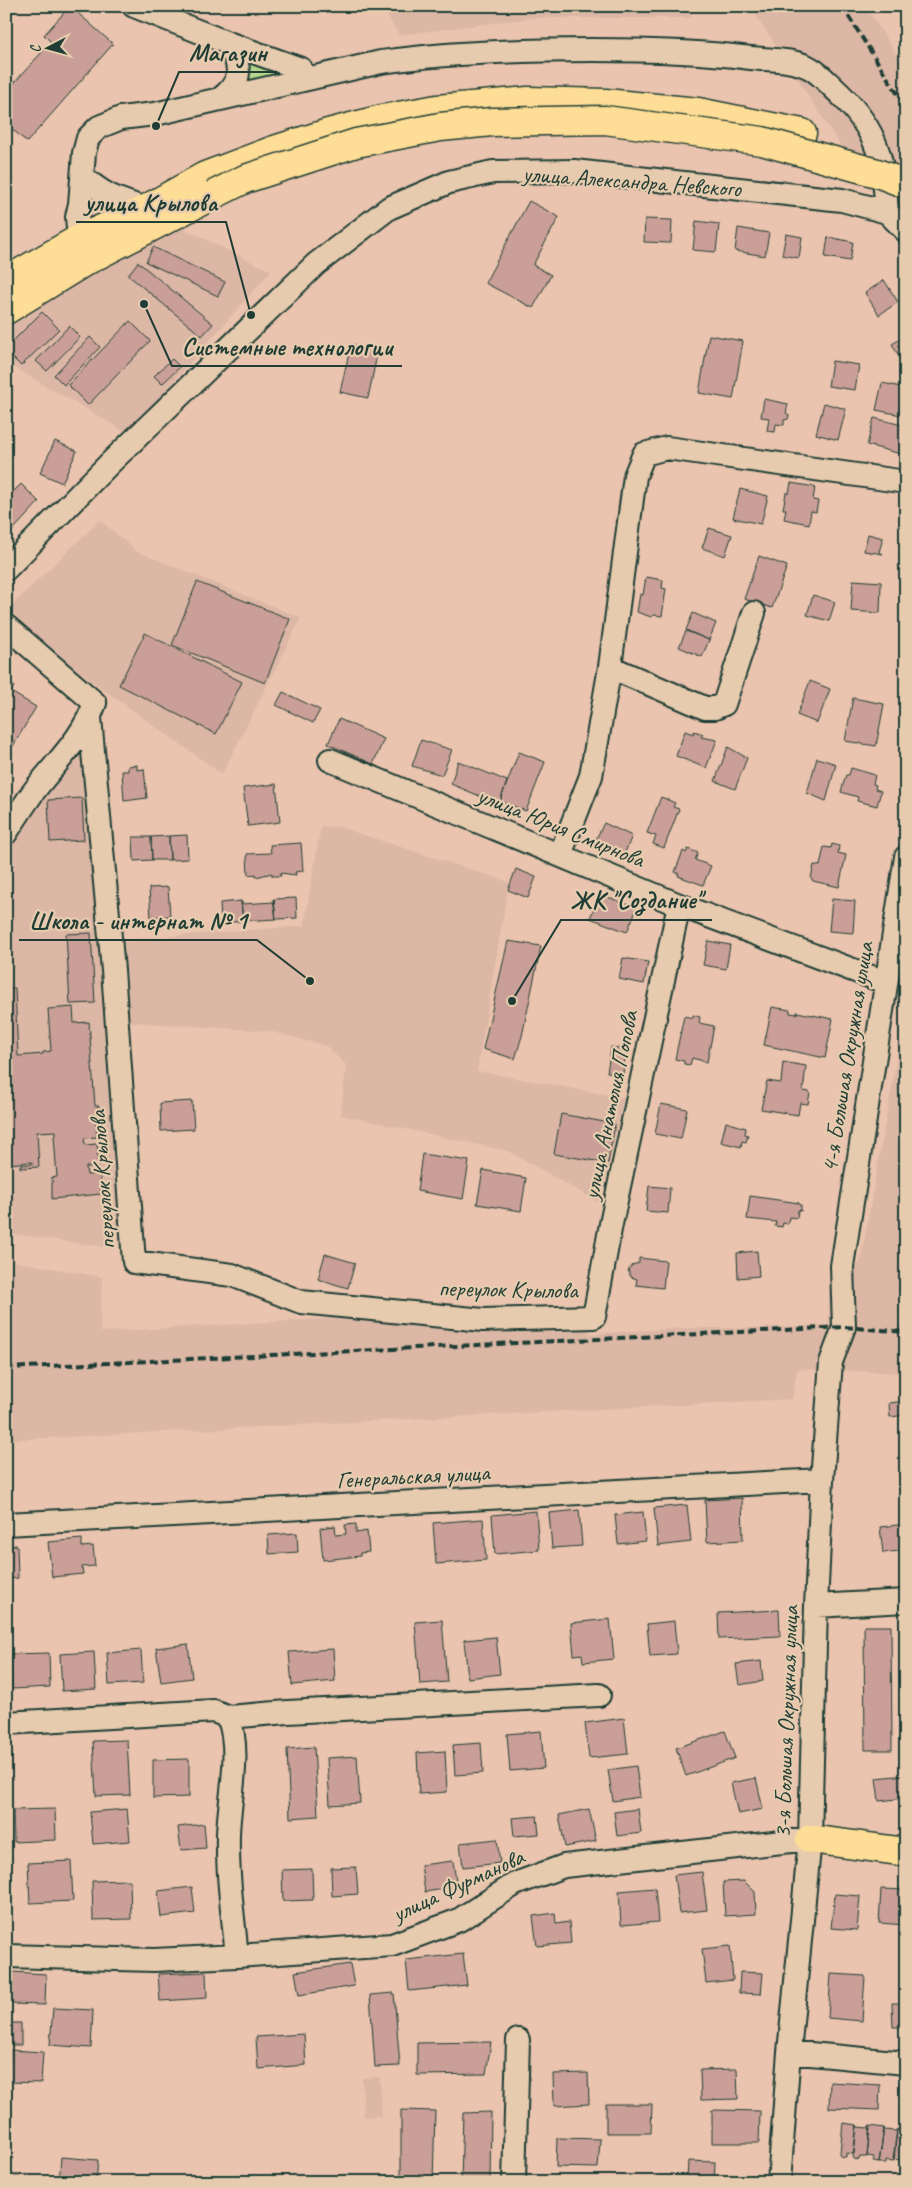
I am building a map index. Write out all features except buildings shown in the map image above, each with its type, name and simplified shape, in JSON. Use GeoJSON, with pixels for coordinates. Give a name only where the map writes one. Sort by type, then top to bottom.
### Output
{"type":"FeatureCollection","features":[{"type":"Feature","properties":{"kind":"main road"},"geometry":{"type":"LineString","coordinates":[[6,310],[209,186],[274,150],[382,119],[437,109],[528,101],[606,104],[698,112],[802,133],[906,164]]}},
{"type":"Feature","properties":{"kind":"main road"},"geometry":{"type":"LineString","coordinates":[[6,281],[79,239],[146,209],[209,186],[245,179],[356,143],[440,127],[511,121],[605,120],[762,141],[878,173],[906,184]]}},
{"type":"Feature","properties":{"kind":"main road"},"geometry":{"type":"LineString","coordinates":[[810,1839],[906,1852]]}},
{"type":"Feature","properties":{"kind":"street"},"geometry":{"type":"LineString","coordinates":[[134,6],[301,69],[304,79]]}},
{"type":"Feature","properties":{"kind":"street"},"geometry":{"type":"LineString","coordinates":[[220,99],[231,91],[237,82],[237,58],[228,43]]}},
{"type":"Feature","properties":{"kind":"street"},"geometry":{"type":"LineString","coordinates":[[79,239],[76,217],[83,176],[84,153],[88,138],[99,127],[121,118],[147,115],[381,62],[418,57],[538,50],[661,50],[726,55],[810,68],[829,83],[857,114],[866,137],[871,158],[877,208],[906,232]]}},
{"type":"Feature","properties":{"kind":"street","name":"улица Александра Невского"},"geometry":{"type":"LineString","coordinates":[[6,569],[109,464],[316,264],[389,208],[449,182],[493,172],[574,172],[842,200],[877,208]]}},
{"type":"Feature","properties":{"kind":"street"},"geometry":{"type":"LineString","coordinates":[[83,176],[97,189],[146,209]]}},
{"type":"Feature","properties":{"kind":"street"},"geometry":{"type":"LineString","coordinates":[[560,856],[591,776],[610,668],[635,476],[644,454],[667,448],[906,482]]}},
{"type":"Feature","properties":{"kind":"street"},"geometry":{"type":"LineString","coordinates":[[610,668],[705,708],[715,708],[724,704],[754,613]]}},
{"type":"Feature","properties":{"kind":"street"},"geometry":{"type":"LineString","coordinates":[[6,626],[95,703],[90,718],[77,739],[34,791],[6,833]]}},
{"type":"Feature","properties":{"kind":"street","name":"переулок Крылова"},"geometry":{"type":"LineString","coordinates":[[90,718],[113,970],[134,1262],[232,1275],[301,1302],[483,1320],[594,1316]]}},
{"type":"Feature","properties":{"kind":"street","name":"улица Юрия Смирнова"},"geometry":{"type":"LineString","coordinates":[[330,760],[679,905],[885,982]]}},
{"type":"Feature","properties":{"kind":"street","name":"4-я Большая Окружная улица"},"geometry":{"type":"LineString","coordinates":[[842,1266],[906,857]]}},
{"type":"Feature","properties":{"kind":"street","name":"улица Анатолия Попова"},"geometry":{"type":"LineString","coordinates":[[594,1316],[611,1224],[679,905]]}},
{"type":"Feature","properties":{"kind":"street","name":"3-я Большая Окружная улица"},"geometry":{"type":"LineString","coordinates":[[779,2182],[789,2052],[810,1839],[816,1606],[822,1480],[831,1362],[844,1328],[842,1266]]}},
{"type":"Feature","properties":{"kind":"street","name":"Генеральская улица"},"geometry":{"type":"LineString","coordinates":[[6,1524],[822,1480]]}},
{"type":"Feature","properties":{"kind":"street"},"geometry":{"type":"LineString","coordinates":[[816,1606],[906,1601]]}},
{"type":"Feature","properties":{"kind":"street"},"geometry":{"type":"LineString","coordinates":[[6,1723],[214,1711],[228,1717],[599,1695]]}},
{"type":"Feature","properties":{"kind":"street"},"geometry":{"type":"LineString","coordinates":[[228,1717],[233,1728],[234,1746],[228,1833],[228,1864],[237,1956]]}},
{"type":"Feature","properties":{"kind":"street","name":"улица Фурманова"},"geometry":{"type":"LineString","coordinates":[[6,1956],[154,1960],[392,1945],[459,1920],[515,1884],[564,1866],[810,1839]]}},
{"type":"Feature","properties":{"kind":"street"},"geometry":{"type":"LineString","coordinates":[[514,2182],[518,2040]]}},
{"type":"Feature","properties":{"kind":"street"},"geometry":{"type":"LineString","coordinates":[[789,2052],[906,2063]]}},
{"type":"Feature","properties":{"kind":"shaded area"},"geometry":{"type":"Polygon","coordinates":[[[381,6],[693,6],[691,18],[531,18],[399,35],[381,6]]]}},
{"type":"Feature","properties":{"kind":"shaded area"},"geometry":{"type":"Polygon","coordinates":[[[750,6],[865,6],[906,69],[906,246],[750,6]]]}},
{"type":"Feature","properties":{"kind":"shaded area"},"geometry":{"type":"Polygon","coordinates":[[[176,225],[271,271],[128,433],[6,363],[6,330],[84,278],[176,225]]]}},
{"type":"Feature","properties":{"kind":"shaded area"},"geometry":{"type":"Polygon","coordinates":[[[100,520],[136,551],[301,618],[222,774],[86,677],[18,621],[11,606],[100,520]]]}},
{"type":"Feature","properties":{"kind":"shaded area"},"geometry":{"type":"Polygon","coordinates":[[[91,750],[120,1229],[103,1247],[6,1233],[6,849],[71,757],[91,750]]]}},
{"type":"Feature","properties":{"kind":"shaded area"},"geometry":{"type":"Polygon","coordinates":[[[321,826],[339,827],[509,882],[477,1071],[624,1098],[600,1203],[508,1151],[341,1115],[346,1065],[326,1046],[269,1031],[130,1022],[124,940],[304,926],[321,826]]]}},
{"type":"Feature","properties":{"kind":"shaded area"},"geometry":{"type":"Polygon","coordinates":[[[906,1008],[906,1373],[797,1369],[792,1399],[6,1440],[6,1260],[102,1277],[100,1332],[596,1303],[589,1334],[679,1328],[762,1328],[829,1325],[828,1302],[831,1278],[860,1263],[906,1008]]]}},
{"type":"Feature","properties":{"kind":"shaded area"},"geometry":{"type":"Polygon","coordinates":[[[380,2077],[382,2116],[364,2117],[362,2078],[380,2077]]]}},
{"type":"Feature","properties":{"kind":"green space"},"geometry":{"type":"Polygon","coordinates":[[[241,56],[292,73],[246,82],[241,56]]]}},
{"type":"Feature","properties":{"kind":"railway"},"geometry":{"type":"LineString","coordinates":[[842,6],[906,107]]}},
{"type":"Feature","properties":{"kind":"railway"},"geometry":{"type":"LineString","coordinates":[[6,1368],[844,1327],[906,1332]]}},
{"type":"Feature","properties":{"kind":"place","name":"Магазин"},"geometry":{"type":"Point","coordinates":[156,126]}},
{"type":"Feature","properties":{"kind":"place","name":"Системные технологии"},"geometry":{"type":"Point","coordinates":[144,304]}},
{"type":"Feature","properties":{"kind":"place","name":"улица Крылова"},"geometry":{"type":"Point","coordinates":[251,315]}},
{"type":"Feature","properties":{"kind":"place","name":"Школа - интернат № 1"},"geometry":{"type":"Point","coordinates":[310,981]}},
{"type":"Feature","properties":{"kind":"place","name":"ЖК \"Создание\""},"geometry":{"type":"Point","coordinates":[512,1001]}}]}
